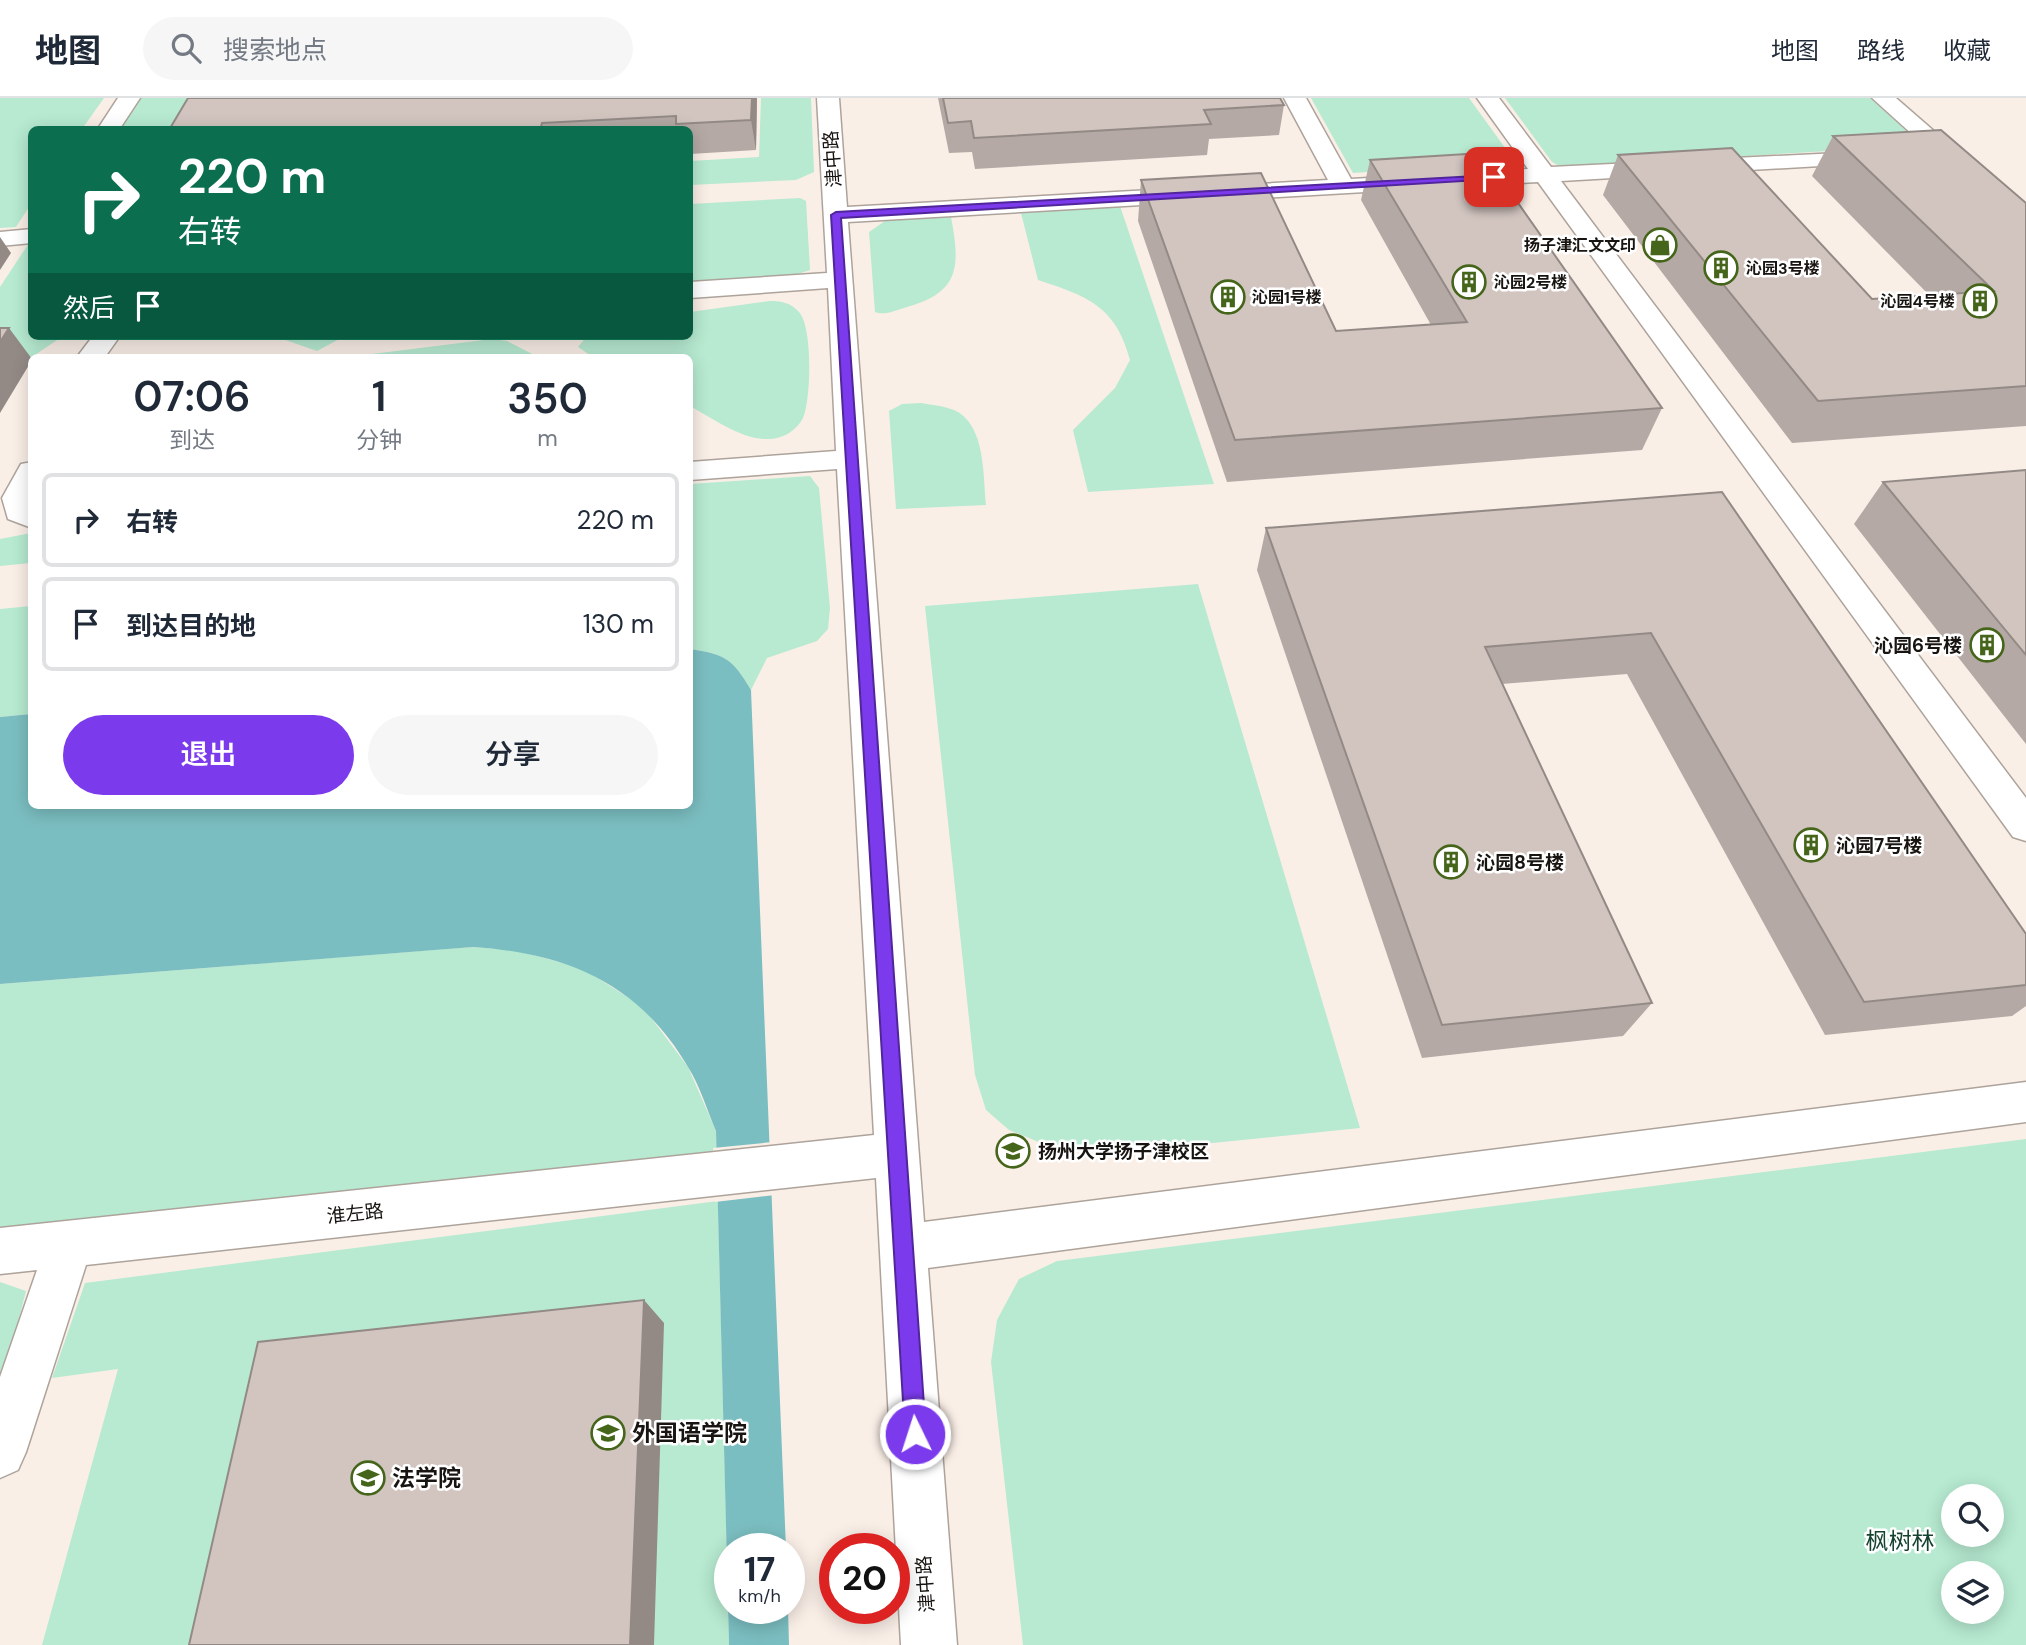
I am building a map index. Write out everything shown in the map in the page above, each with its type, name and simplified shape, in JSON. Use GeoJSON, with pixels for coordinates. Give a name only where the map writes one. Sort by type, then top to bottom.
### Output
{"type":"FeatureCollection","features":[{"type":"Feature","properties":{"kind":"lane"},"geometry":{"type":"LineString","coordinates":[[111,126],[129,98]]}},
{"type":"Feature","properties":{"kind":"lane","name":"津中路"},"geometry":{"type":"LineString","coordinates":[[828,98],[929,1645]]}},
{"type":"Feature","properties":{"kind":"lane"},"geometry":{"type":"LineString","coordinates":[[1295,98],[1343,186]]}},
{"type":"Feature","properties":{"kind":"lane"},"geometry":{"type":"LineString","coordinates":[[1489,98],[2026,826]]}},
{"type":"Feature","properties":{"kind":"lane"},"geometry":{"type":"LineString","coordinates":[[1883,98],[2026,224]]}},
{"type":"Feature","properties":{"kind":"lane"},"geometry":{"type":"LineString","coordinates":[[1916,153],[1944,151]]}},
{"type":"Feature","properties":{"kind":"lane"},"geometry":{"type":"LineString","coordinates":[[836,215],[1889,155]]}},
{"type":"Feature","properties":{"kind":"lane"},"geometry":{"type":"LineString","coordinates":[[0,239],[28,236]]}},
{"type":"Feature","properties":{"kind":"lane"},"geometry":{"type":"LineString","coordinates":[[693,290],[841,280]]}},
{"type":"Feature","properties":{"kind":"lane"},"geometry":{"type":"LineString","coordinates":[[93,354],[104,340]]}},
{"type":"Feature","properties":{"kind":"lane"},"geometry":{"type":"LineString","coordinates":[[693,471],[851,459]]}},
{"type":"Feature","properties":{"kind":"lane"},"geometry":{"type":"LineString","coordinates":[[28,478],[17,499],[19,512],[28,515]]}},
{"type":"Feature","properties":{"kind":"lane"},"geometry":{"type":"LineString","coordinates":[[903,1248],[2026,1102]]}},
{"type":"Feature","properties":{"kind":"lane","name":"淮左路"},"geometry":{"type":"LineString","coordinates":[[0,1251],[897,1154]]}},
{"type":"Feature","properties":{"kind":"lane"},"geometry":{"type":"LineString","coordinates":[[0,1452],[69,1244]]}},
{"type":"Feature","properties":{"kind":"green space"},"geometry":{"type":"Polygon","coordinates":[[[0,98],[104,98],[84,126],[28,126],[28,209],[16,227],[0,228],[0,98]]]}},
{"type":"Feature","properties":{"kind":"green space"},"geometry":{"type":"Polygon","coordinates":[[[139,98],[220,98],[204,126],[122,126],[139,98]]]}},
{"type":"Feature","properties":{"kind":"green space"},"geometry":{"type":"Polygon","coordinates":[[[761,98],[811,98],[814,172],[796,180],[693,185],[693,161],[759,157],[761,98]]]}},
{"type":"Feature","properties":{"kind":"green space"},"geometry":{"type":"Polygon","coordinates":[[[1311,98],[1469,98],[1516,163],[1353,173],[1311,98]]]}},
{"type":"Feature","properties":{"kind":"green space"},"geometry":{"type":"Polygon","coordinates":[[[1505,98],[1870,98],[1910,134],[1914,146],[1561,167],[1552,162],[1505,98]]]}},
{"type":"Feature","properties":{"kind":"green space"},"geometry":{"type":"Polygon","coordinates":[[[800,198],[806,201],[810,270],[789,277],[693,283],[693,204],[800,198]]]}},
{"type":"Feature","properties":{"kind":"green space"},"geometry":{"type":"Polygon","coordinates":[[[1120,206],[1214,484],[1088,492],[1073,430],[1115,388],[1130,360],[1117,327],[1108,315],[1085,298],[1038,280],[1021,213],[1120,206]]]}},
{"type":"Feature","properties":{"kind":"green space"},"geometry":{"type":"Polygon","coordinates":[[[951,217],[956,249],[953,274],[947,285],[925,301],[891,312],[875,312],[869,232],[885,221],[951,217]]]}},
{"type":"Feature","properties":{"kind":"green space"},"geometry":{"type":"Polygon","coordinates":[[[28,245],[28,340],[57,340],[36,354],[28,354],[28,364],[0,411],[0,287],[28,245]]]}},
{"type":"Feature","properties":{"kind":"green space"},"geometry":{"type":"Polygon","coordinates":[[[778,301],[793,306],[799,312],[807,332],[809,381],[806,409],[800,423],[793,430],[779,438],[748,436],[693,408],[693,354],[588,354],[578,347],[584,340],[693,340],[693,312],[778,301]]]}},
{"type":"Feature","properties":{"kind":"green space"},"geometry":{"type":"Polygon","coordinates":[[[285,340],[338,340],[317,351],[285,340]]]}},
{"type":"Feature","properties":{"kind":"green space"},"geometry":{"type":"Polygon","coordinates":[[[500,340],[532,354],[372,354],[500,340]]]}},
{"type":"Feature","properties":{"kind":"green space"},"geometry":{"type":"Polygon","coordinates":[[[921,403],[954,410],[972,427],[981,452],[986,505],[896,509],[889,411],[902,404],[921,403]]]}},
{"type":"Feature","properties":{"kind":"green space"},"geometry":{"type":"Polygon","coordinates":[[[810,476],[819,488],[830,608],[828,629],[817,641],[767,658],[751,690],[739,671],[727,660],[712,653],[693,650],[693,484],[810,476]]]}},
{"type":"Feature","properties":{"kind":"green space"},"geometry":{"type":"Polygon","coordinates":[[[28,534],[28,563],[0,566],[0,539],[28,534]]]}},
{"type":"Feature","properties":{"kind":"green space"},"geometry":{"type":"Polygon","coordinates":[[[1198,584],[1360,1128],[1153,1149],[1094,1151],[1051,1147],[1009,1130],[986,1110],[975,1075],[925,606],[1198,584]]]}},
{"type":"Feature","properties":{"kind":"green space"},"geometry":{"type":"Polygon","coordinates":[[[28,606],[28,714],[0,717],[0,609],[28,606]]]}},
{"type":"Feature","properties":{"kind":"green space"},"geometry":{"type":"Polygon","coordinates":[[[472,947],[514,950],[582,968],[643,1007],[688,1067],[716,1131],[717,1156],[0,1230],[0,984],[472,947]]]}},
{"type":"Feature","properties":{"kind":"green space","name":"枫树林"},"geometry":{"type":"Polygon","coordinates":[[[2026,1139],[2026,1645],[1023,1645],[991,1362],[997,1320],[1019,1279],[1057,1261],[2026,1139]]]}},
{"type":"Feature","properties":{"kind":"green space"},"geometry":{"type":"Polygon","coordinates":[[[718,1201],[726,1533],[714,1533],[714,1624],[728,1624],[729,1645],[42,1645],[118,1369],[52,1378],[85,1283],[718,1201]]]}},
{"type":"Feature","properties":{"kind":"green space"},"geometry":{"type":"Polygon","coordinates":[[[0,1282],[26,1291],[0,1393],[0,1282]]]}},
{"type":"Feature","properties":{"kind":"water"},"geometry":{"type":"Polygon","coordinates":[[[693,650],[712,653],[727,660],[739,671],[751,690],[785,1533],[726,1533],[716,1131],[700,1090],[669,1038],[647,1014],[623,994],[569,965],[507,950],[473,947],[0,984],[0,717],[28,714],[28,809],[693,809],[693,650]]]}},
{"type":"Feature","properties":{"kind":"water"},"geometry":{"type":"Polygon","coordinates":[[[728,1624],[788,1624],[789,1645],[729,1645],[728,1624]]]}},
{"type":"Feature","properties":{"kind":"pier"},"geometry":{"type":"Polygon","coordinates":[[[773,1142],[775,1195],[715,1202],[713,1148],[773,1142]]]}},
{"type":"Feature","properties":{"kind":"building"},"geometry":{"type":"Polygon","coordinates":[[[188,98],[752,98],[751,120],[676,124],[676,116],[542,123],[541,126],[171,126],[188,98]]]}},
{"type":"Feature","properties":{"kind":"building"},"geometry":{"type":"Polygon","coordinates":[[[943,98],[1280,98],[1284,105],[1204,110],[1211,124],[974,138],[971,121],[948,123],[943,98]]]}},
{"type":"Feature","properties":{"kind":"building"},"geometry":{"type":"Polygon","coordinates":[[[1941,130],[2026,203],[2026,386],[1818,401],[1618,155],[1732,148],[1872,299],[1994,291],[1833,136],[1941,130]]]}},
{"type":"Feature","properties":{"kind":"building"},"geometry":{"type":"Polygon","coordinates":[[[1483,153],[1662,408],[1235,440],[1141,180],[1261,173],[1336,331],[1467,322],[1370,160],[1483,153]]]}},
{"type":"Feature","properties":{"kind":"building"},"geometry":{"type":"Polygon","coordinates":[[[0,328],[9,328],[0,342],[0,328]]]}},
{"type":"Feature","properties":{"kind":"building"},"geometry":{"type":"Polygon","coordinates":[[[2026,470],[2026,655],[1883,482],[2026,470]]]}},
{"type":"Feature","properties":{"kind":"building"},"geometry":{"type":"Polygon","coordinates":[[[1722,492],[2026,934],[2026,985],[1864,1002],[1651,633],[1485,647],[1652,1003],[1442,1025],[1266,528],[1722,492]]]}},
{"type":"Feature","properties":{"kind":"building"},"geometry":{"type":"Polygon","coordinates":[[[644,1300],[630,1645],[189,1645],[258,1342],[644,1300]]]}},
{"type":"Feature","properties":{"kind":"place","name":"扬子津汇文文印"},"geometry":{"type":"Point","coordinates":[1660,245]}},
{"type":"Feature","properties":{"kind":"place","name":"沁园3号楼"},"geometry":{"type":"Point","coordinates":[1721,268]}},
{"type":"Feature","properties":{"kind":"place","name":"沁园2号楼"},"geometry":{"type":"Point","coordinates":[1469,282]}},
{"type":"Feature","properties":{"kind":"place","name":"沁园1号楼"},"geometry":{"type":"Point","coordinates":[1228,297]}},
{"type":"Feature","properties":{"kind":"place","name":"沁园4号楼"},"geometry":{"type":"Point","coordinates":[1980,301]}},
{"type":"Feature","properties":{"kind":"place","name":"沁园6号楼"},"geometry":{"type":"Point","coordinates":[1987,645]}},
{"type":"Feature","properties":{"kind":"place","name":"沁园7号楼"},"geometry":{"type":"Point","coordinates":[1811,845]}},
{"type":"Feature","properties":{"kind":"place","name":"沁园8号楼"},"geometry":{"type":"Point","coordinates":[1451,862]}},
{"type":"Feature","properties":{"kind":"place","name":"扬州大学扬子津校区"},"geometry":{"type":"Point","coordinates":[1013,1151]}},
{"type":"Feature","properties":{"kind":"place","name":"外国语学院"},"geometry":{"type":"Point","coordinates":[608,1433]}},
{"type":"Feature","properties":{"kind":"place","name":"法学院"},"geometry":{"type":"Point","coordinates":[368,1478]}},
{"type":"Feature","properties":{"kind":"route"},"geometry":{"type":"LineString","coordinates":[[915,1434],[836,215],[1494,177]]}}]}
